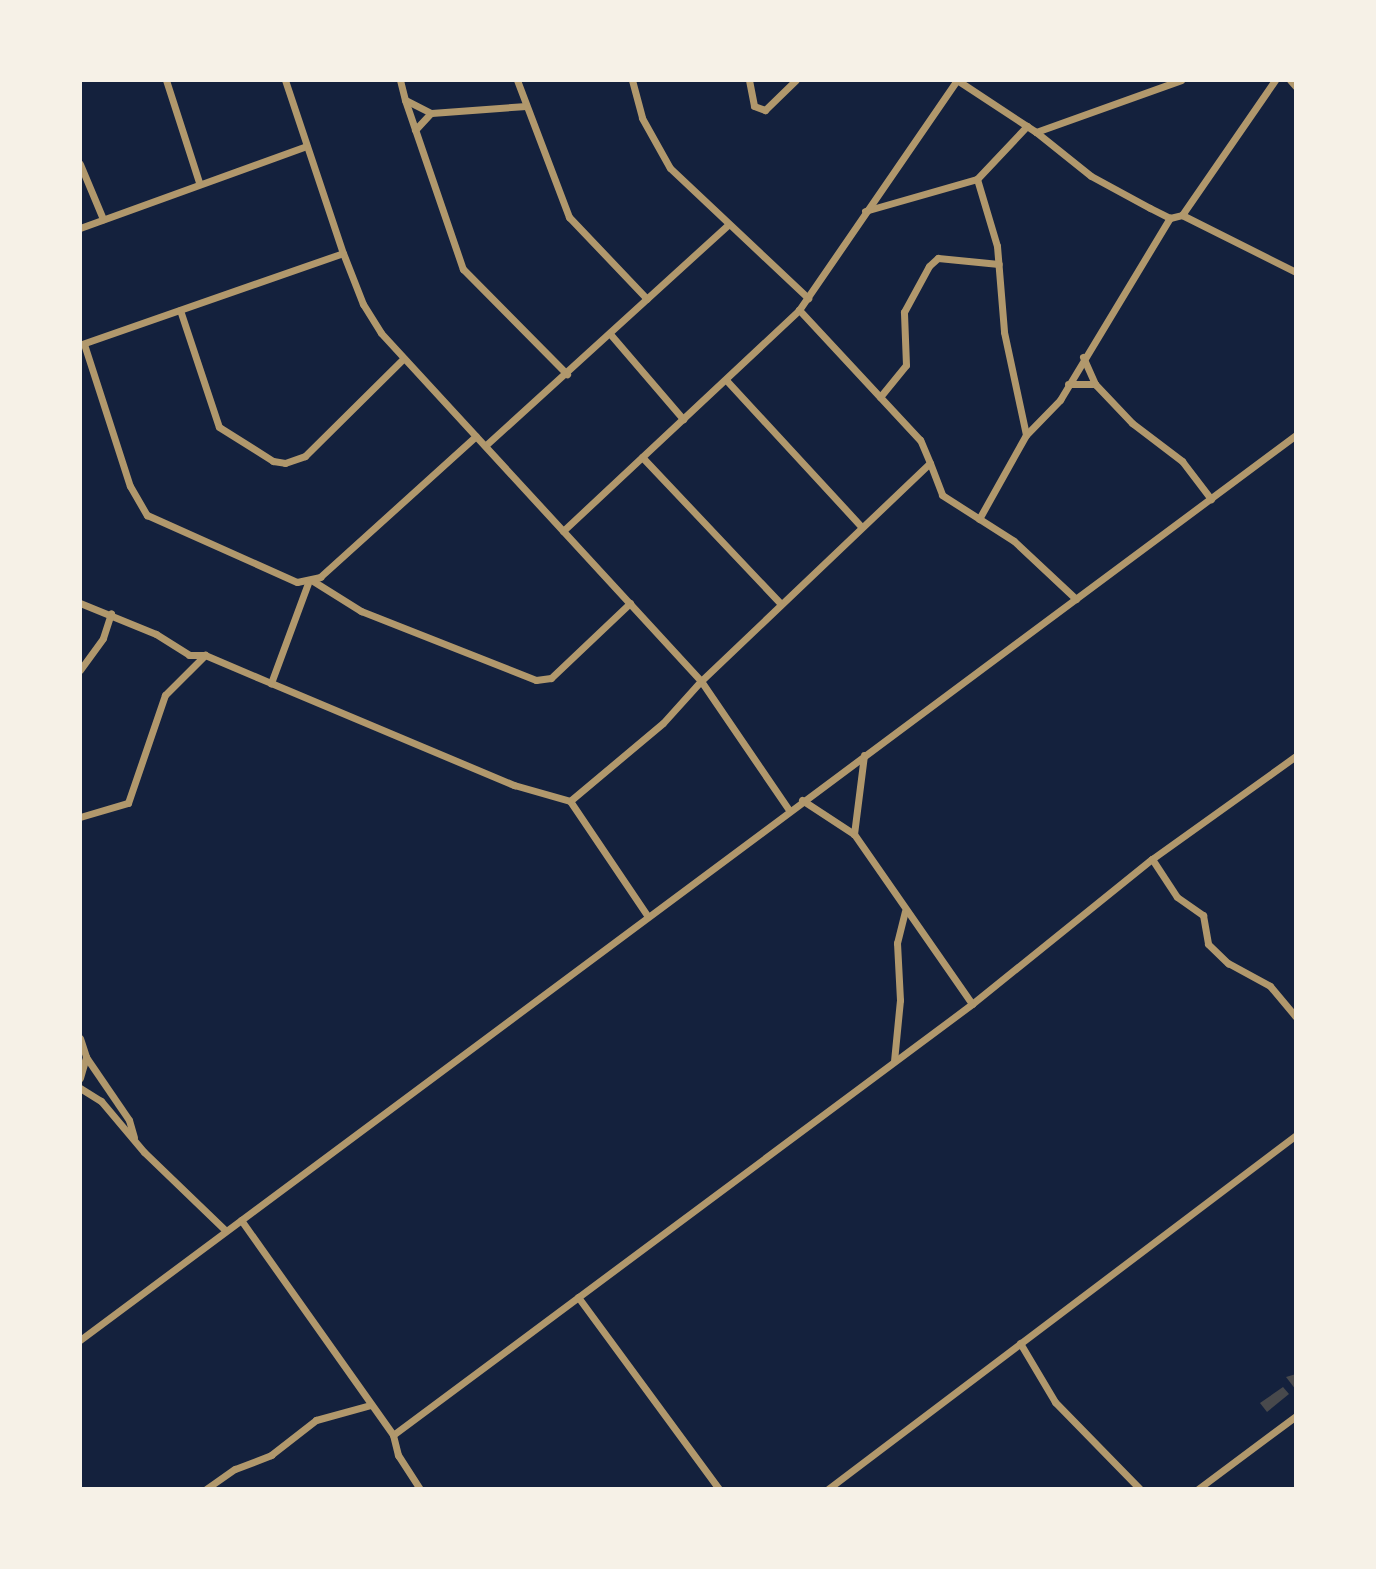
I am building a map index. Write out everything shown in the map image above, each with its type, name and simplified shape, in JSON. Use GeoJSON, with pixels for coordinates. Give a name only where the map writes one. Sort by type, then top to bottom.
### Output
{"type":"FeatureCollection","features":[{"type":"Feature","properties":{"kind":"street"},"geometry":{"type":"LineString","coordinates":[[166,80],[199,182]]}},
{"type":"Feature","properties":{"kind":"street"},"geometry":{"type":"LineString","coordinates":[[285,80],[363,304],[402,360],[486,445],[701,681],[789,810]]}},
{"type":"Feature","properties":{"kind":"street"},"geometry":{"type":"LineString","coordinates":[[400,80],[463,269],[567,374]]}},
{"type":"Feature","properties":{"kind":"street"},"geometry":{"type":"LineString","coordinates":[[517,80],[569,217],[647,299]]}},
{"type":"Feature","properties":{"kind":"street"},"geometry":{"type":"LineString","coordinates":[[632,80],[655,146],[727,226],[808,298]]}},
{"type":"Feature","properties":{"kind":"street"},"geometry":{"type":"LineString","coordinates":[[749,80],[754,106],[765,110],[796,80]]}},
{"type":"Feature","properties":{"kind":"street"},"geometry":{"type":"LineString","coordinates":[[563,531],[727,381],[799,310],[957,80],[1036,132],[1091,176],[1170,218],[1182,215],[1296,272]]}},
{"type":"Feature","properties":{"kind":"street"},"geometry":{"type":"LineString","coordinates":[[1036,132],[1181,80]]}},
{"type":"Feature","properties":{"kind":"street"},"geometry":{"type":"LineString","coordinates":[[1290,80],[1296,87]]}},
{"type":"Feature","properties":{"kind":"street"},"geometry":{"type":"LineString","coordinates":[[1182,215],[1271,81]]}},
{"type":"Feature","properties":{"kind":"street"},"geometry":{"type":"LineString","coordinates":[[405,100],[431,113],[526,106]]}},
{"type":"Feature","properties":{"kind":"street"},"geometry":{"type":"LineString","coordinates":[[415,130],[431,113]]}},
{"type":"Feature","properties":{"kind":"street"},"geometry":{"type":"LineString","coordinates":[[864,212],[977,179],[1027,126]]}},
{"type":"Feature","properties":{"kind":"street"},"geometry":{"type":"LineString","coordinates":[[80,228],[199,182],[307,146]]}},
{"type":"Feature","properties":{"kind":"street"},"geometry":{"type":"LineString","coordinates":[[80,164],[103,219]]}},
{"type":"Feature","properties":{"kind":"street"},"geometry":{"type":"LineString","coordinates":[[977,179],[999,264],[1006,346],[1026,435]]}},
{"type":"Feature","properties":{"kind":"street"},"geometry":{"type":"LineString","coordinates":[[979,519],[1026,435],[1068,384],[1170,218]]}},
{"type":"Feature","properties":{"kind":"street"},"geometry":{"type":"LineString","coordinates":[[486,445],[611,335],[727,226]]}},
{"type":"Feature","properties":{"kind":"street"},"geometry":{"type":"LineString","coordinates":[[343,253],[82,344],[130,486],[147,515],[310,582],[361,611],[536,680],[551,678],[630,603]]}},
{"type":"Feature","properties":{"kind":"street"},"geometry":{"type":"LineString","coordinates":[[880,397],[906,365],[904,312],[929,266],[938,258],[999,264]]}},
{"type":"Feature","properties":{"kind":"street"},"geometry":{"type":"LineString","coordinates":[[180,310],[219,427],[273,461],[285,463],[305,456],[402,360]]}},
{"type":"Feature","properties":{"kind":"street"},"geometry":{"type":"LineString","coordinates":[[799,310],[920,440],[930,463],[934,484],[958,509],[1014,541],[1076,599]]}},
{"type":"Feature","properties":{"kind":"street"},"geometry":{"type":"LineString","coordinates":[[611,335],[683,419]]}},
{"type":"Feature","properties":{"kind":"street"},"geometry":{"type":"LineString","coordinates":[[1083,357],[1095,384],[1132,423],[1182,461],[1211,499]]}},
{"type":"Feature","properties":{"kind":"street"},"geometry":{"type":"LineString","coordinates":[[727,381],[861,526]]}},
{"type":"Feature","properties":{"kind":"street"},"geometry":{"type":"LineString","coordinates":[[1068,384],[1095,384]]}},
{"type":"Feature","properties":{"kind":"street"},"geometry":{"type":"LineString","coordinates":[[80,1340],[224,1229],[241,1220],[1296,435]]}},
{"type":"Feature","properties":{"kind":"street"},"geometry":{"type":"LineString","coordinates":[[271,683],[310,582],[476,436]]}},
{"type":"Feature","properties":{"kind":"street"},"geometry":{"type":"LineString","coordinates":[[642,457],[781,604]]}},
{"type":"Feature","properties":{"kind":"street"},"geometry":{"type":"LineString","coordinates":[[570,801],[663,723],[701,681],[861,526],[912,484],[930,463]]}},
{"type":"Feature","properties":{"kind":"street"},"geometry":{"type":"LineString","coordinates":[[912,484],[934,484]]}},
{"type":"Feature","properties":{"kind":"street"},"geometry":{"type":"LineString","coordinates":[[80,603],[111,613],[189,655],[205,655],[514,785],[570,801],[647,915]]}},
{"type":"Feature","properties":{"kind":"street"},"geometry":{"type":"LineString","coordinates":[[80,670],[103,638],[111,613]]}},
{"type":"Feature","properties":{"kind":"street"},"geometry":{"type":"LineString","coordinates":[[80,817],[128,803],[165,695],[205,655]]}},
{"type":"Feature","properties":{"kind":"street"},"geometry":{"type":"LineString","coordinates":[[854,834],[864,755]]}},
{"type":"Feature","properties":{"kind":"street"},"geometry":{"type":"LineString","coordinates":[[393,1435],[972,1004],[1152,859],[1296,756]]}},
{"type":"Feature","properties":{"kind":"street"},"geometry":{"type":"LineString","coordinates":[[802,800],[854,834],[972,1004]]}},
{"type":"Feature","properties":{"kind":"street"},"geometry":{"type":"LineString","coordinates":[[1152,859],[1177,897],[1203,915],[1208,944],[1228,963],[1270,986],[1296,1017]]}},
{"type":"Feature","properties":{"kind":"street"},"geometry":{"type":"LineString","coordinates":[[894,1061],[900,1000],[897,943],[905,911]]}},
{"type":"Feature","properties":{"kind":"street"},"geometry":{"type":"LineString","coordinates":[[80,1038],[86,1057],[129,1120],[136,1141]]}},
{"type":"Feature","properties":{"kind":"street"},"geometry":{"type":"LineString","coordinates":[[80,1078],[86,1057]]}},
{"type":"Feature","properties":{"kind":"street"},"geometry":{"type":"LineString","coordinates":[[80,1088],[101,1101],[136,1141],[224,1229]]}},
{"type":"Feature","properties":{"kind":"street"},"geometry":{"type":"LineString","coordinates":[[828,1489],[1296,1135]]}},
{"type":"Feature","properties":{"kind":"street"},"geometry":{"type":"LineString","coordinates":[[241,1220],[393,1435],[398,1455],[420,1489]]}},
{"type":"Feature","properties":{"kind":"street"},"geometry":{"type":"LineString","coordinates":[[578,1297],[719,1489]]}},
{"type":"Feature","properties":{"kind":"street"},"geometry":{"type":"LineString","coordinates":[[1020,1343],[1061,1409],[1140,1489]]}},
{"type":"Feature","properties":{"kind":"street"},"geometry":{"type":"LineString","coordinates":[[206,1489],[235,1469],[271,1455],[316,1420],[371,1405]]}},
{"type":"Feature","properties":{"kind":"street"},"geometry":{"type":"LineString","coordinates":[[1198,1489],[1296,1416]]}},
{"type":"Feature","properties":{"kind":"building"},"geometry":{"type":"Polygon","coordinates":[[[1296,1374],[1296,1390],[1286,1377],[1296,1374]]]}},
{"type":"Feature","properties":{"kind":"building"},"geometry":{"type":"Polygon","coordinates":[[[1283,1387],[1289,1394],[1267,1412],[1260,1403],[1283,1387]]]}}]}
